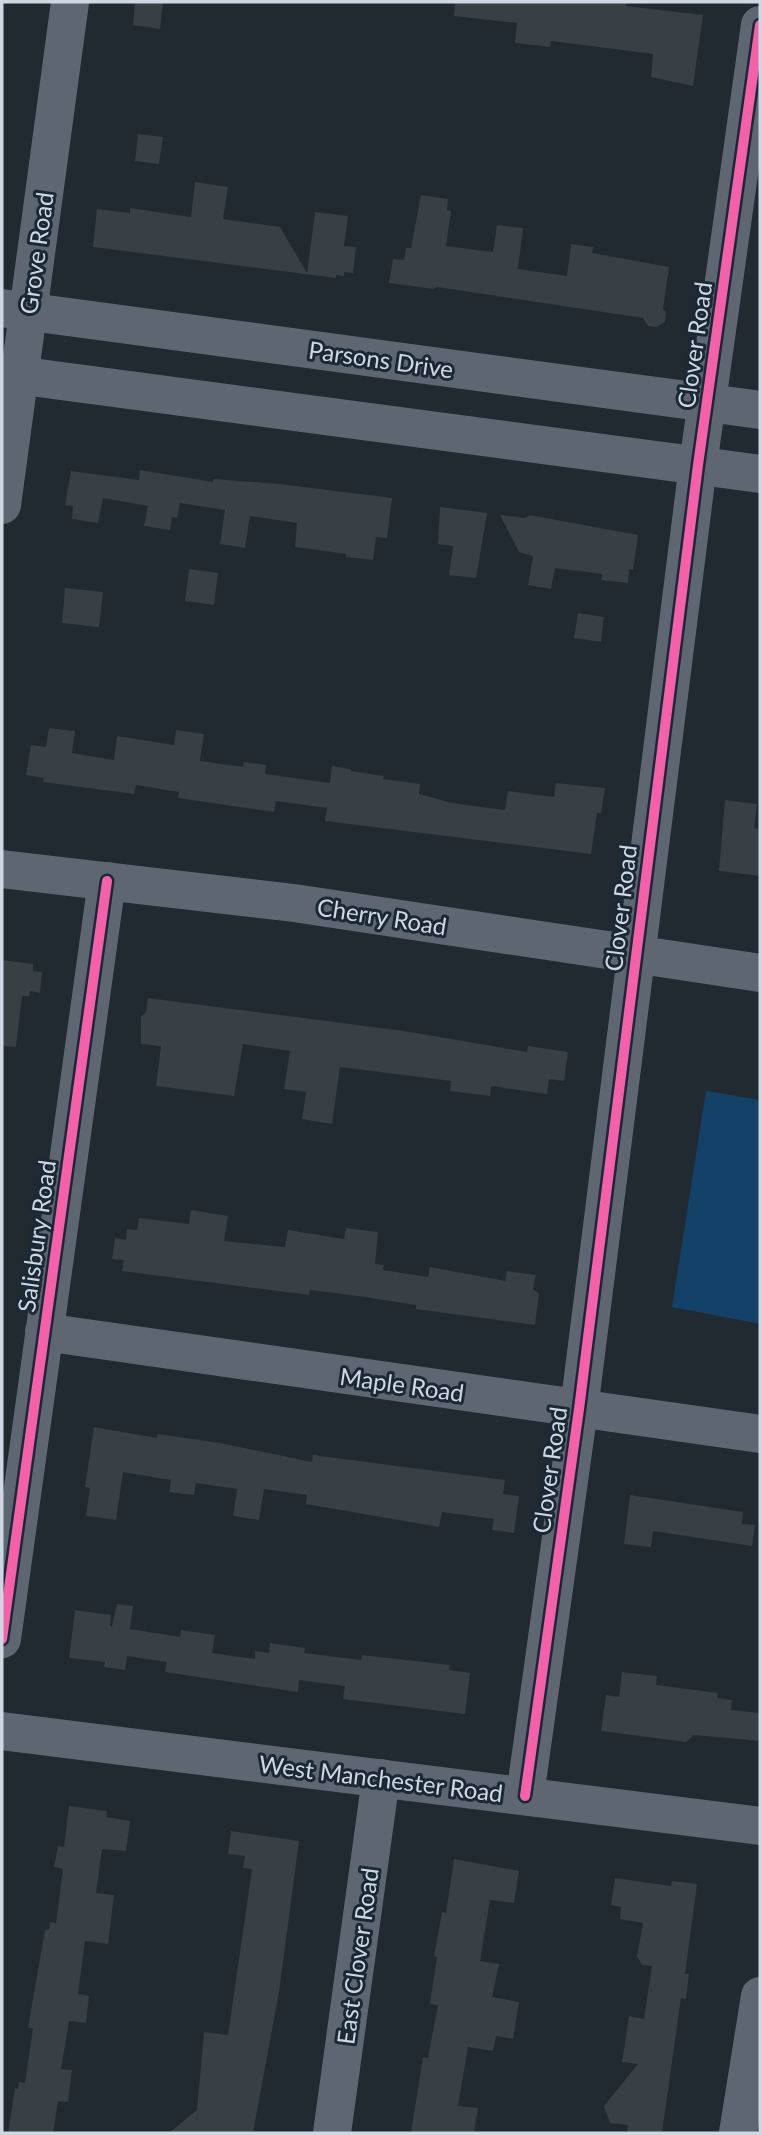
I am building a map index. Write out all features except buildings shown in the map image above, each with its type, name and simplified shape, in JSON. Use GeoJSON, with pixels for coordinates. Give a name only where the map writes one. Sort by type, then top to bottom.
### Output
{"type":"FeatureCollection","features":[{"type":"Feature","properties":{"kind":"street","name":"Grove Road"},"geometry":{"type":"LineString","coordinates":[[2,505],[15,310],[70,2]]}},
{"type":"Feature","properties":{"kind":"street","name":"Clover Road"},"geometry":{"type":"LineString","coordinates":[[525,1796],[579,1409],[706,403],[760,25]]}},
{"type":"Feature","properties":{"kind":"street","name":"Parsons Drive"},"geometry":{"type":"LineString","coordinates":[[15,310],[760,411]]}},
{"type":"Feature","properties":{"kind":"street"},"geometry":{"type":"LineString","coordinates":[[10,374],[760,474]]}},
{"type":"Feature","properties":{"kind":"street","name":"Cherry Road"},"geometry":{"type":"LineString","coordinates":[[2,869],[294,903],[760,972]]}},
{"type":"Feature","properties":{"kind":"street","name":"Salisbury Road"},"geometry":{"type":"LineString","coordinates":[[2,1639],[107,881]]}},
{"type":"Feature","properties":{"kind":"street","name":"Maple Road"},"geometry":{"type":"LineString","coordinates":[[44,1332],[760,1434]]}},
{"type":"Feature","properties":{"kind":"street","name":"West Manchester Road"},"geometry":{"type":"LineString","coordinates":[[2,1731],[760,1826]]}},
{"type":"Feature","properties":{"kind":"street","name":"East Clover Road"},"geometry":{"type":"LineString","coordinates":[[332,2133],[381,1778]]}},
{"type":"Feature","properties":{"kind":"street"},"geometry":{"type":"LineString","coordinates":[[738,2133],[760,1996]]}},
{"type":"Feature","properties":{"kind":"shaded area"},"geometry":{"type":"Polygon","coordinates":[[[706,1091],[760,1100],[760,1324],[672,1307],[706,1091]]]}},
{"type":"Feature","properties":{"kind":"cycle path"},"geometry":{"type":"LineString","coordinates":[[525,1796],[579,1409],[698,465],[760,25]]}},
{"type":"Feature","properties":{"kind":"cycle path"},"geometry":{"type":"LineString","coordinates":[[2,1639],[107,881]]}}]}
